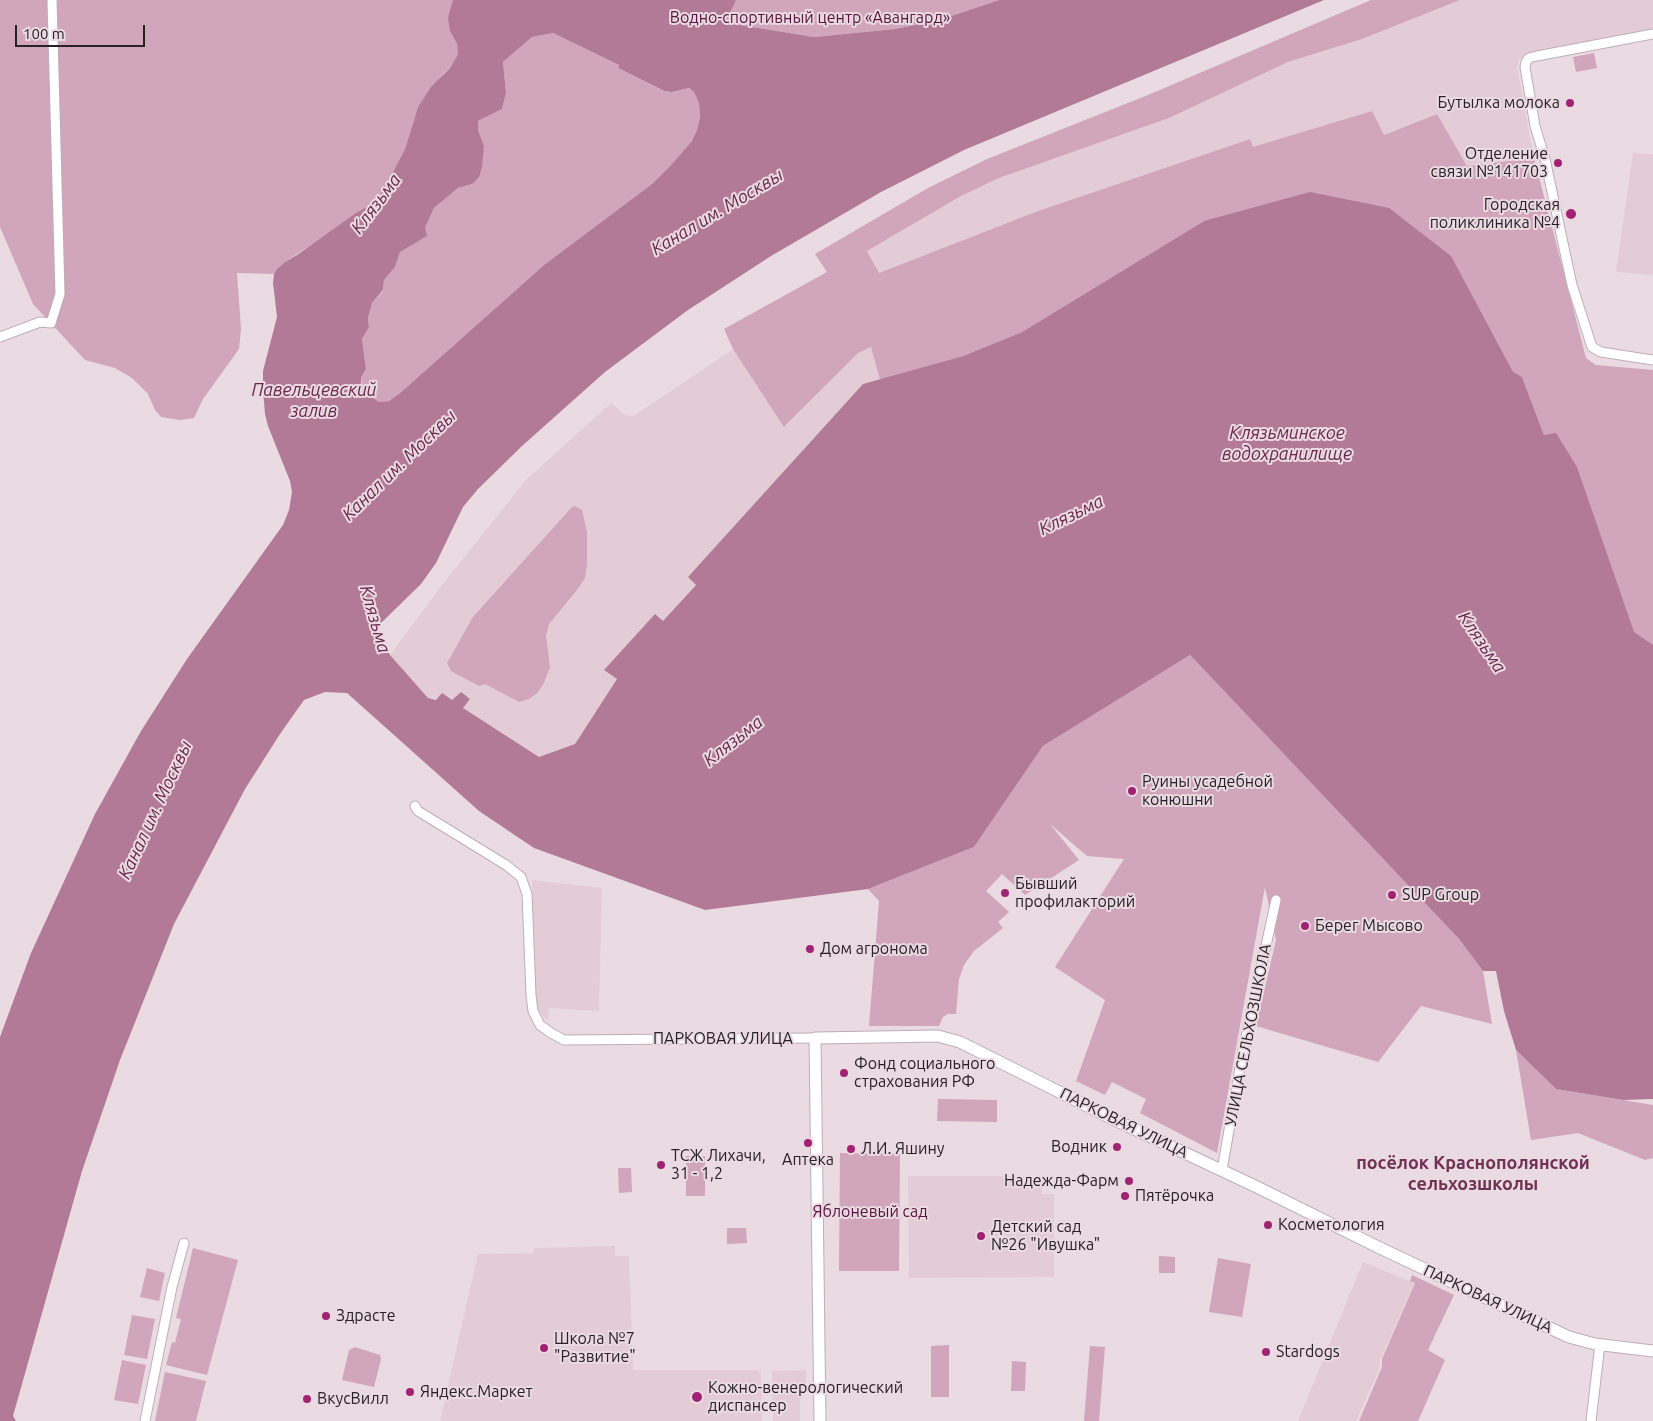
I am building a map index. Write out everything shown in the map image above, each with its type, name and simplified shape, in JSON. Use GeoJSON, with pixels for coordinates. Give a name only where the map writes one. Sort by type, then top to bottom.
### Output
{"type":"FeatureCollection","features":[{"type":"Feature","properties":{"kind":"street"},"geometry":{"type":"LineString","coordinates":[[0,337],[40,322],[51,323],[60,294],[52,0]]}},
{"type":"Feature","properties":{"kind":"street"},"geometry":{"type":"LineString","coordinates":[[1653,34],[1529,58],[1525,67],[1535,126],[1545,159],[1572,285],[1592,347],[1601,352],[1653,360]]}},
{"type":"Feature","properties":{"kind":"street","name":"ПАРКОВАЯ УЛИЦА"},"geometry":{"type":"LineString","coordinates":[[415,806],[418,811],[506,865],[521,877],[527,894],[530,995],[533,1011],[540,1025],[564,1040],[938,1036],[949,1038],[1382,1249],[1569,1337],[1600,1344],[1653,1351]]}},
{"type":"Feature","properties":{"kind":"street","name":"УЛИЦА СЕЛЬХОЗШКОЛА"},"geometry":{"type":"LineString","coordinates":[[1222,1170],[1243,1050],[1276,900]]}},
{"type":"Feature","properties":{"kind":"street"},"geometry":{"type":"LineString","coordinates":[[815,1038],[820,1421]]}},
{"type":"Feature","properties":{"kind":"street"},"geometry":{"type":"LineString","coordinates":[[145,1421],[172,1288],[184,1243]]}},
{"type":"Feature","properties":{"kind":"street"},"geometry":{"type":"LineString","coordinates":[[1590,1421],[1600,1344]]}},
{"type":"Feature","properties":{"kind":"shaded area"},"geometry":{"type":"Polygon","coordinates":[[[1460,0],[1653,0],[1653,30],[1534,52],[1525,55],[1519,60],[1517,67],[1534,158],[1467,166],[1437,114],[1384,135],[1371,111],[1253,148],[1249,139],[1038,211],[879,273],[867,251],[961,196],[999,178],[1169,118],[1288,62],[1362,39],[1460,0]]]}},
{"type":"Feature","properties":{"kind":"shaded area"},"geometry":{"type":"Polygon","coordinates":[[[1633,153],[1653,154],[1653,275],[1616,272],[1633,153]]]}},
{"type":"Feature","properties":{"kind":"shaded area"},"geometry":{"type":"Polygon","coordinates":[[[871,347],[880,380],[863,385],[689,577],[696,584],[663,621],[655,614],[605,670],[617,679],[575,744],[539,757],[462,708],[460,692],[452,700],[428,698],[390,655],[442,585],[526,480],[611,403],[625,415],[635,415],[733,349],[785,427],[858,353],[871,347]]]}},
{"type":"Feature","properties":{"kind":"shaded area"},"geometry":{"type":"Polygon","coordinates":[[[532,880],[602,888],[599,1011],[549,1008],[548,1021],[539,1011],[535,997],[532,880]]]}},
{"type":"Feature","properties":{"kind":"shaded area","name":"Детский сад №26 \"Ивушка\""},"geometry":{"type":"Polygon","coordinates":[[[908,1176],[1042,1176],[1042,1194],[1054,1194],[1054,1277],[909,1278],[908,1176]]]}},
{"type":"Feature","properties":{"kind":"shaded area","name":"Школа №7 \"Развитие\""},"geometry":{"type":"Polygon","coordinates":[[[615,1246],[615,1256],[629,1256],[633,1370],[757,1370],[761,1373],[762,1421],[440,1421],[478,1254],[533,1253],[535,1248],[615,1246]]]}},
{"type":"Feature","properties":{"kind":"shaded area"},"geometry":{"type":"Polygon","coordinates":[[[1363,1262],[1414,1283],[1380,1361],[1379,1370],[1356,1421],[1298,1421],[1363,1262]]]}},
{"type":"Feature","properties":{"kind":"shaded area"},"geometry":{"type":"Polygon","coordinates":[[[806,1370],[806,1392],[800,1400],[800,1421],[773,1421],[772,1371],[806,1370]]]}},
{"type":"Feature","properties":{"kind":"green space"},"geometry":{"type":"Polygon","coordinates":[[[0,0],[453,0],[450,31],[457,44],[458,54],[450,68],[443,74],[418,107],[405,149],[376,202],[285,262],[274,274],[237,273],[241,329],[239,349],[203,399],[194,418],[180,420],[161,417],[155,410],[148,394],[132,378],[115,368],[85,360],[33,304],[0,227],[0,0]]]}},
{"type":"Feature","properties":{"kind":"green space","name":"Водно-спортивный центр «Авангард»"},"geometry":{"type":"Polygon","coordinates":[[[671,0],[999,0],[939,20],[895,29],[814,37],[734,24],[671,0]]]}},
{"type":"Feature","properties":{"kind":"green space"},"geometry":{"type":"Polygon","coordinates":[[[1371,0],[1460,0],[1362,39],[1288,62],[1169,118],[999,178],[961,196],[867,251],[879,273],[1038,211],[1250,139],[1253,147],[1372,111],[1384,135],[1437,114],[1467,166],[1534,158],[1586,358],[1596,365],[1653,370],[1653,646],[1644,642],[1634,632],[1544,435],[1522,377],[1204,221],[1022,332],[963,356],[880,380],[871,347],[858,353],[784,427],[733,349],[724,329],[827,272],[815,254],[928,188],[987,159],[1148,95],[1371,0]]]}},
{"type":"Feature","properties":{"kind":"green space"},"geometry":{"type":"Polygon","coordinates":[[[553,33],[619,65],[618,68],[663,91],[672,92],[689,88],[694,92],[699,103],[700,117],[692,141],[652,184],[544,265],[399,394],[389,401],[379,402],[373,398],[362,384],[361,379],[366,369],[362,339],[369,327],[368,318],[372,303],[383,291],[384,280],[395,267],[400,252],[426,236],[425,228],[434,208],[458,188],[472,184],[484,146],[478,130],[478,121],[502,109],[506,93],[503,62],[532,37],[553,33]]]}},
{"type":"Feature","properties":{"kind":"green space"},"geometry":{"type":"Polygon","coordinates":[[[1594,53],[1597,68],[1576,72],[1573,57],[1594,53]]]}},
{"type":"Feature","properties":{"kind":"green space"},"geometry":{"type":"Polygon","coordinates":[[[575,506],[582,510],[587,532],[585,578],[549,624],[546,636],[550,667],[543,685],[537,693],[529,699],[519,702],[485,684],[479,686],[451,671],[447,663],[473,617],[571,508],[575,506]]]}},
{"type":"Feature","properties":{"kind":"green space"},"geometry":{"type":"Polygon","coordinates":[[[1190,655],[1459,939],[1483,971],[1492,1024],[1421,1006],[1378,1062],[1256,1026],[1276,940],[1265,887],[1217,1153],[1140,1113],[1146,1099],[1112,1082],[1105,1095],[1076,1081],[1105,1000],[1055,967],[1124,859],[1087,856],[1050,824],[1079,860],[1025,895],[1002,874],[986,891],[1009,912],[998,922],[1003,928],[974,951],[964,965],[959,979],[956,1014],[948,1014],[943,1017],[939,1026],[869,1026],[879,901],[868,889],[974,847],[1043,746],[1190,655]]]}},
{"type":"Feature","properties":{"kind":"green space"},"geometry":{"type":"Polygon","coordinates":[[[1516,1050],[1556,1089],[1653,1105],[1653,1158],[1645,1160],[1578,1133],[1531,1140],[1516,1050]]]}},
{"type":"Feature","properties":{"kind":"green space"},"geometry":{"type":"Polygon","coordinates":[[[938,1099],[997,1100],[997,1122],[937,1121],[938,1099]]]}},
{"type":"Feature","properties":{"kind":"green space","name":"Яблоневый сад"},"geometry":{"type":"Polygon","coordinates":[[[840,1153],[900,1154],[899,1271],[839,1271],[840,1153]]]}},
{"type":"Feature","properties":{"kind":"green space"},"geometry":{"type":"Polygon","coordinates":[[[686,1156],[705,1156],[705,1196],[686,1196],[686,1156]]]}},
{"type":"Feature","properties":{"kind":"green space"},"geometry":{"type":"Polygon","coordinates":[[[618,1168],[631,1168],[632,1192],[619,1193],[618,1168]]]}},
{"type":"Feature","properties":{"kind":"green space"},"geometry":{"type":"Polygon","coordinates":[[[727,1228],[746,1228],[747,1243],[727,1244],[727,1228]]]}},
{"type":"Feature","properties":{"kind":"green space"},"geometry":{"type":"Polygon","coordinates":[[[193,1248],[238,1260],[207,1375],[166,1365],[172,1342],[175,1343],[181,1319],[176,1318],[193,1248]]]}},
{"type":"Feature","properties":{"kind":"green space"},"geometry":{"type":"Polygon","coordinates":[[[1159,1256],[1175,1257],[1175,1273],[1159,1273],[1159,1256]]]}},
{"type":"Feature","properties":{"kind":"green space"},"geometry":{"type":"Polygon","coordinates":[[[1218,1258],[1251,1264],[1242,1317],[1209,1312],[1218,1258]]]}},
{"type":"Feature","properties":{"kind":"green space"},"geometry":{"type":"Polygon","coordinates":[[[147,1268],[165,1273],[159,1301],[140,1297],[147,1268]]]}},
{"type":"Feature","properties":{"kind":"green space"},"geometry":{"type":"Polygon","coordinates":[[[1412,1275],[1454,1295],[1428,1350],[1445,1360],[1418,1421],[1359,1421],[1382,1367],[1382,1359],[1415,1283],[1410,1281],[1412,1275]]]}},
{"type":"Feature","properties":{"kind":"green space"},"geometry":{"type":"Polygon","coordinates":[[[132,1315],[155,1319],[147,1359],[124,1355],[132,1315]]]}},
{"type":"Feature","properties":{"kind":"green space"},"geometry":{"type":"Polygon","coordinates":[[[949,1345],[949,1397],[931,1397],[931,1346],[949,1345]]]}},
{"type":"Feature","properties":{"kind":"green space"},"geometry":{"type":"Polygon","coordinates":[[[1090,1346],[1105,1347],[1099,1421],[1084,1421],[1090,1346]]]}},
{"type":"Feature","properties":{"kind":"green space"},"geometry":{"type":"Polygon","coordinates":[[[355,1347],[380,1355],[381,1359],[374,1387],[342,1380],[349,1350],[355,1347]]]}},
{"type":"Feature","properties":{"kind":"green space"},"geometry":{"type":"Polygon","coordinates":[[[122,1360],[146,1365],[138,1404],[114,1400],[122,1360]]]}},
{"type":"Feature","properties":{"kind":"green space"},"geometry":{"type":"Polygon","coordinates":[[[1012,1361],[1026,1362],[1025,1391],[1011,1391],[1012,1361]]]}},
{"type":"Feature","properties":{"kind":"green space"},"geometry":{"type":"Polygon","coordinates":[[[165,1372],[206,1381],[196,1421],[155,1421],[165,1372]]]}},
{"type":"Feature","properties":{"kind":"water","name":"Клязьминское водохранилище"},"geometry":{"type":"Polygon","coordinates":[[[453,0],[736,0],[726,21],[734,24],[814,37],[895,29],[939,20],[999,0],[1324,0],[964,150],[881,192],[771,256],[688,310],[605,372],[522,446],[478,489],[463,507],[436,563],[421,584],[380,624],[378,633],[390,655],[428,698],[436,700],[442,693],[452,700],[461,692],[470,699],[463,708],[539,757],[575,744],[617,679],[604,670],[655,614],[663,621],[696,585],[688,577],[863,384],[963,356],[1022,332],[1204,221],[1310,192],[1389,208],[1451,256],[1513,372],[1522,377],[1544,435],[1556,433],[1577,467],[1634,632],[1653,645],[1653,1099],[1623,1100],[1556,1089],[1516,1050],[1504,1011],[1496,971],[1483,971],[1459,939],[1190,655],[1043,746],[974,847],[868,889],[705,910],[534,848],[479,811],[347,693],[325,692],[304,700],[280,734],[245,789],[174,924],[120,1060],[82,1171],[13,1416],[16,1421],[0,1421],[0,1037],[31,953],[95,814],[141,731],[187,659],[283,525],[289,510],[292,492],[290,481],[268,426],[263,390],[263,371],[277,317],[273,283],[274,274],[285,262],[356,213],[376,202],[405,149],[418,107],[431,87],[450,68],[458,54],[457,44],[450,31],[448,18],[453,0]],[[553,33],[532,37],[503,62],[506,93],[502,109],[478,121],[478,130],[484,146],[479,177],[472,184],[458,188],[434,208],[425,228],[427,236],[400,252],[395,267],[384,280],[383,290],[372,303],[368,318],[369,327],[362,339],[366,369],[361,378],[361,384],[373,398],[379,402],[389,401],[399,394],[544,265],[652,184],[692,141],[700,117],[699,103],[694,92],[689,88],[672,92],[664,91],[618,68],[619,65],[553,33]]]}},
{"type":"Feature","properties":{"kind":"place","name":"Бутылка молока"},"geometry":{"type":"Point","coordinates":[1570,103]}},
{"type":"Feature","properties":{"kind":"place","name":"Отделение связи №141703"},"geometry":{"type":"Point","coordinates":[1558,163]}},
{"type":"Feature","properties":{"kind":"place","name":"Городская поликлиника №4"},"geometry":{"type":"Point","coordinates":[1571,214]}},
{"type":"Feature","properties":{"kind":"place","name":"Руины усадебной конюшни"},"geometry":{"type":"Point","coordinates":[1132,791]}},
{"type":"Feature","properties":{"kind":"place","name":"Бывший профилакторий"},"geometry":{"type":"Point","coordinates":[1005,893]}},
{"type":"Feature","properties":{"kind":"place","name":"SUP Group"},"geometry":{"type":"Point","coordinates":[1392,895]}},
{"type":"Feature","properties":{"kind":"place","name":"Берег Мысово"},"geometry":{"type":"Point","coordinates":[1305,926]}},
{"type":"Feature","properties":{"kind":"place","name":"Дом агронома"},"geometry":{"type":"Point","coordinates":[810,949]}},
{"type":"Feature","properties":{"kind":"place","name":"Фонд социального страхования РФ"},"geometry":{"type":"Point","coordinates":[844,1073]}},
{"type":"Feature","properties":{"kind":"place","name":"Аптека"},"geometry":{"type":"Point","coordinates":[808,1143]}},
{"type":"Feature","properties":{"kind":"place","name":"Водник"},"geometry":{"type":"Point","coordinates":[1117,1147]}},
{"type":"Feature","properties":{"kind":"place","name":"Л.И. Яшину"},"geometry":{"type":"Point","coordinates":[851,1149]}},
{"type":"Feature","properties":{"kind":"place","name":"ТСЖ Лихачи, 31 - 1,2"},"geometry":{"type":"Point","coordinates":[661,1165]}},
{"type":"Feature","properties":{"kind":"place","name":"Надежда-Фарм"},"geometry":{"type":"Point","coordinates":[1129,1181]}},
{"type":"Feature","properties":{"kind":"place","name":"Пятёрочка"},"geometry":{"type":"Point","coordinates":[1125,1196]}},
{"type":"Feature","properties":{"kind":"place","name":"Косметология"},"geometry":{"type":"Point","coordinates":[1268,1225]}},
{"type":"Feature","properties":{"kind":"place","name":"Детский сад №26 \"Ивушка\""},"geometry":{"type":"Point","coordinates":[981,1236]}},
{"type":"Feature","properties":{"kind":"place","name":"Здрасте"},"geometry":{"type":"Point","coordinates":[326,1316]}},
{"type":"Feature","properties":{"kind":"place","name":"Школа №7 \"Развитие\""},"geometry":{"type":"Point","coordinates":[544,1348]}},
{"type":"Feature","properties":{"kind":"place","name":"Stardogs"},"geometry":{"type":"Point","coordinates":[1266,1352]}},
{"type":"Feature","properties":{"kind":"place","name":"Яндекс.Маркет"},"geometry":{"type":"Point","coordinates":[410,1392]}},
{"type":"Feature","properties":{"kind":"place","name":"Кожно-венерологический диспансер"},"geometry":{"type":"Point","coordinates":[697,1397]}},
{"type":"Feature","properties":{"kind":"place","name":"ВкусВилл"},"geometry":{"type":"Point","coordinates":[307,1399]}},
{"type":"Feature","properties":{"kind":"district","name":"посёлок Краснополянской сельхозшколы"},"geometry":{"type":"Point","coordinates":[1473,1173]}},
{"type":"Feature","properties":{"kind":"water label","name":"Клязьма"},"geometry":{"type":"Point","coordinates":[376,204]}},
{"type":"Feature","properties":{"kind":"water label","name":"Канал им. Москвы"},"geometry":{"type":"Point","coordinates":[717,212]}},
{"type":"Feature","properties":{"kind":"water label","name":"Павельцевский залив"},"geometry":{"type":"Point","coordinates":[314,400]}},
{"type":"Feature","properties":{"kind":"water label","name":"Канал им. Москвы"},"geometry":{"type":"Point","coordinates":[399,465]}},
{"type":"Feature","properties":{"kind":"water label","name":"Клязьма"},"geometry":{"type":"Point","coordinates":[1071,515]}},
{"type":"Feature","properties":{"kind":"water label","name":"Клязьма"},"geometry":{"type":"Point","coordinates":[375,619]}},
{"type":"Feature","properties":{"kind":"water label","name":"Клязьма"},"geometry":{"type":"Point","coordinates":[1482,642]}},
{"type":"Feature","properties":{"kind":"water label","name":"Клязьма"},"geometry":{"type":"Point","coordinates":[733,741]}},
{"type":"Feature","properties":{"kind":"water label","name":"Канал им. Москвы"},"geometry":{"type":"Point","coordinates":[155,810]}}]}
